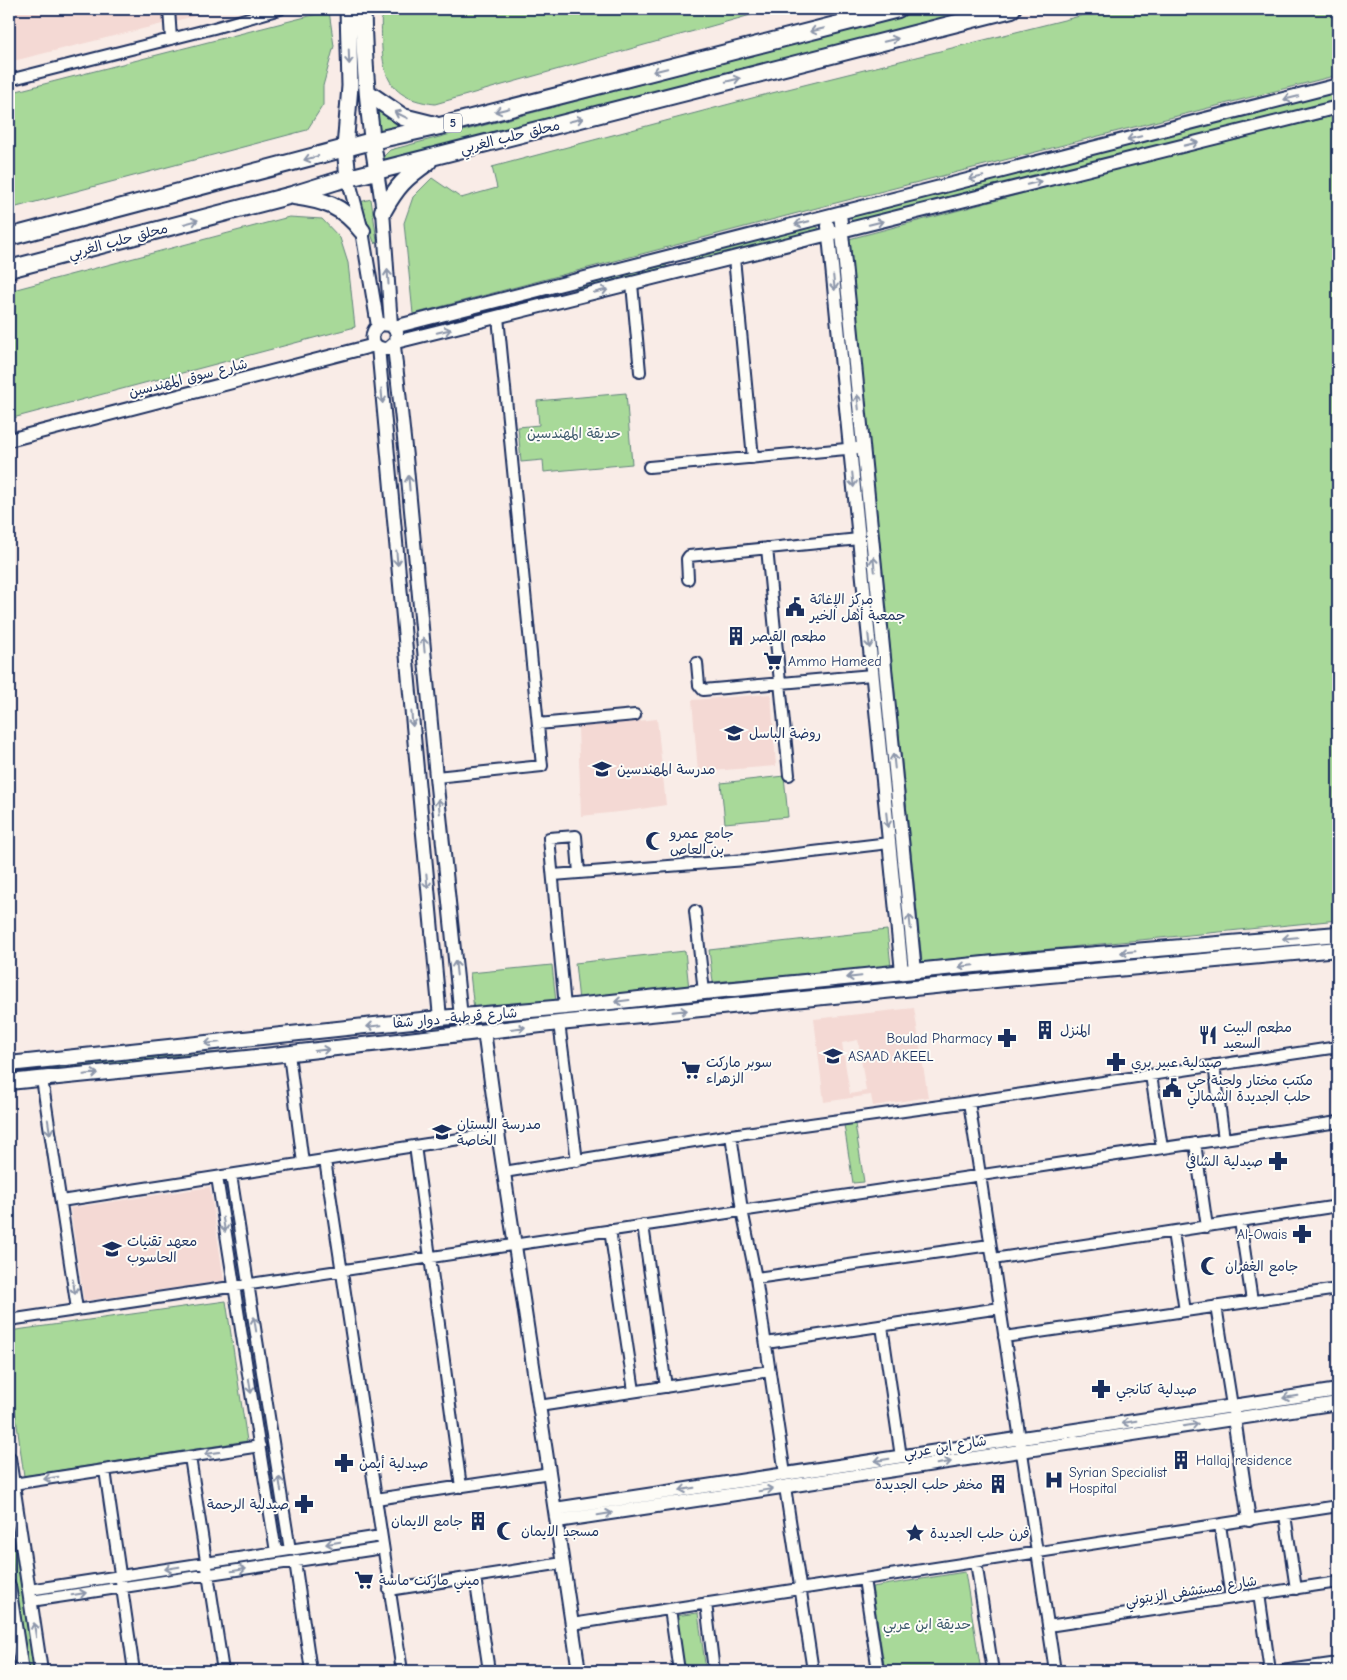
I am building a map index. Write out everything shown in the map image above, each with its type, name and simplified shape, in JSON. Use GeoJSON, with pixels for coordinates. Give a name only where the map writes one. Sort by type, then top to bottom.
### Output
{"type":"FeatureCollection","features":[{"type":"Feature","properties":{"kind":"highway","name":"محلق حلب الغربي"},"geometry":{"type":"LineString","coordinates":[[9,237],[372,141],[440,126],[898,9]]}},
{"type":"Feature","properties":{"kind":"highway","name":"محلق حلب الغربي"},"geometry":{"type":"LineString","coordinates":[[9,269],[292,195],[348,178],[1012,9]]}},
{"type":"Feature","properties":{"kind":"highway"},"geometry":{"type":"LineString","coordinates":[[368,93],[403,116],[440,126]]}},
{"type":"Feature","properties":{"kind":"highway"},"geometry":{"type":"LineString","coordinates":[[383,211],[403,180],[437,156]]}},
{"type":"Feature","properties":{"kind":"highway"},"geometry":{"type":"LineString","coordinates":[[292,195],[331,204],[354,220],[362,230]]}},
{"type":"Feature","properties":{"kind":"main road"},"geometry":{"type":"LineString","coordinates":[[348,9],[350,86],[345,148],[348,178]]}},
{"type":"Feature","properties":{"kind":"main road"},"geometry":{"type":"LineString","coordinates":[[363,9],[372,141],[377,171]]}},
{"type":"Feature","properties":{"kind":"main road","name":"شارع قرطبة- دوار شفا"},"geometry":{"type":"LineString","coordinates":[[9,1064],[440,1018],[565,1008],[643,998],[1025,960],[1338,934]]}},
{"type":"Feature","properties":{"kind":"main road"},"geometry":{"type":"LineString","coordinates":[[9,1082],[289,1054],[645,1014],[1338,949]]}},
{"type":"Feature","properties":{"kind":"main road"},"geometry":{"type":"LineString","coordinates":[[1025,960],[1027,977]]}},
{"type":"Feature","properties":{"kind":"main road"},"geometry":{"type":"LineString","coordinates":[[643,998],[645,1014]]}},
{"type":"Feature","properties":{"kind":"main road"},"geometry":{"type":"LineString","coordinates":[[246,1040],[247,1058]]}},
{"type":"Feature","properties":{"kind":"main road"},"geometry":{"type":"LineString","coordinates":[[68,1059],[70,1076]]}},
{"type":"Feature","properties":{"kind":"street"},"geometry":{"type":"LineString","coordinates":[[169,9],[171,39]]}},
{"type":"Feature","properties":{"kind":"street"},"geometry":{"type":"LineString","coordinates":[[9,80],[280,9]]}},
{"type":"Feature","properties":{"kind":"street"},"geometry":{"type":"LineString","coordinates":[[392,326],[1338,86]]}},
{"type":"Feature","properties":{"kind":"street"},"geometry":{"type":"LineString","coordinates":[[376,346],[384,349],[395,344],[569,299],[1338,108]]}},
{"type":"Feature","properties":{"kind":"street"},"geometry":{"type":"LineString","coordinates":[[377,171],[383,211],[392,326]]}},
{"type":"Feature","properties":{"kind":"street"},"geometry":{"type":"LineString","coordinates":[[348,178],[362,230],[378,326]]}},
{"type":"Feature","properties":{"kind":"street"},"geometry":{"type":"LineString","coordinates":[[833,215],[908,972]]}},
{"type":"Feature","properties":{"kind":"street"},"geometry":{"type":"LineString","coordinates":[[681,254],[684,271]]}},
{"type":"Feature","properties":{"kind":"street"},"geometry":{"type":"LineString","coordinates":[[734,258],[753,458]]}},
{"type":"Feature","properties":{"kind":"street"},"geometry":{"type":"LineString","coordinates":[[566,283],[569,299]]}},
{"type":"Feature","properties":{"kind":"street"},"geometry":{"type":"LineString","coordinates":[[632,284],[640,372]]}},
{"type":"Feature","properties":{"kind":"street"},"geometry":{"type":"LineString","coordinates":[[436,777],[542,766],[498,317]]}},
{"type":"Feature","properties":{"kind":"street"},"geometry":{"type":"LineString","coordinates":[[440,1018],[388,459],[376,346],[372,340],[372,333],[378,326],[384,323],[392,326],[397,332],[395,344],[461,1017]]}},
{"type":"Feature","properties":{"kind":"street","name":"شارع سوق المهندسين"},"geometry":{"type":"LineString","coordinates":[[9,440],[376,346]]}},
{"type":"Feature","properties":{"kind":"street"},"geometry":{"type":"LineString","coordinates":[[649,468],[856,448]]}},
{"type":"Feature","properties":{"kind":"street"},"geometry":{"type":"LineString","coordinates":[[388,459],[406,457]]}},
{"type":"Feature","properties":{"kind":"street"},"geometry":{"type":"LineString","coordinates":[[688,579],[687,559],[689,556],[865,538]]}},
{"type":"Feature","properties":{"kind":"street"},"geometry":{"type":"LineString","coordinates":[[768,548],[789,775]]}},
{"type":"Feature","properties":{"kind":"street"},"geometry":{"type":"LineString","coordinates":[[402,615],[421,613]]}},
{"type":"Feature","properties":{"kind":"street"},"geometry":{"type":"LineString","coordinates":[[697,663],[699,685],[703,690],[879,674]]}},
{"type":"Feature","properties":{"kind":"street"},"geometry":{"type":"LineString","coordinates":[[538,724],[635,715]]}},
{"type":"Feature","properties":{"kind":"street"},"geometry":{"type":"LineString","coordinates":[[565,1008],[549,838],[576,836],[579,873]]}},
{"type":"Feature","properties":{"kind":"street"},"geometry":{"type":"LineString","coordinates":[[553,875],[746,860],[895,842]]}},
{"type":"Feature","properties":{"kind":"street"},"geometry":{"type":"LineString","coordinates":[[695,911],[704,992]]}},
{"type":"Feature","properties":{"kind":"street"},"geometry":{"type":"LineString","coordinates":[[559,1023],[577,1161]]}},
{"type":"Feature","properties":{"kind":"street"},"geometry":{"type":"LineString","coordinates":[[484,1032],[579,1671]]}},
{"type":"Feature","properties":{"kind":"street"},"geometry":{"type":"LineString","coordinates":[[504,1172],[731,1135],[1338,1047]]}},
{"type":"Feature","properties":{"kind":"street"},"geometry":{"type":"LineString","coordinates":[[289,1054],[303,1164]]}},
{"type":"Feature","properties":{"kind":"street"},"geometry":{"type":"LineString","coordinates":[[1214,1065],[1224,1139]]}},
{"type":"Feature","properties":{"kind":"street"},"geometry":{"type":"LineString","coordinates":[[1151,1075],[1162,1148]]}},
{"type":"Feature","properties":{"kind":"street"},"geometry":{"type":"LineString","coordinates":[[42,1079],[77,1309]]}},
{"type":"Feature","properties":{"kind":"street"},"geometry":{"type":"LineString","coordinates":[[969,1102],[1055,1671]]}},
{"type":"Feature","properties":{"kind":"street"},"geometry":{"type":"LineString","coordinates":[[9,1320],[1338,1122]]}},
{"type":"Feature","properties":{"kind":"street"},"geometry":{"type":"LineString","coordinates":[[61,1202],[498,1133]]}},
{"type":"Feature","properties":{"kind":"street"},"geometry":{"type":"LineString","coordinates":[[731,1135],[742,1210],[756,1278],[766,1343],[813,1671]]}},
{"type":"Feature","properties":{"kind":"street"},"geometry":{"type":"LineString","coordinates":[[1195,1143],[1207,1226]]}},
{"type":"Feature","properties":{"kind":"street"},"geometry":{"type":"LineString","coordinates":[[415,1146],[461,1486]]}},
{"type":"Feature","properties":{"kind":"street"},"geometry":{"type":"LineString","coordinates":[[325,1160],[402,1671]]}},
{"type":"Feature","properties":{"kind":"street"},"geometry":{"type":"LineString","coordinates":[[231,1175],[290,1550]]}},
{"type":"Feature","properties":{"kind":"street"},"geometry":{"type":"LineString","coordinates":[[217,1177],[276,1552]]}},
{"type":"Feature","properties":{"kind":"street"},"geometry":{"type":"LineString","coordinates":[[992,1259],[1338,1206]]}},
{"type":"Feature","properties":{"kind":"street"},"geometry":{"type":"LineString","coordinates":[[1240,1221],[1252,1301]]}},
{"type":"Feature","properties":{"kind":"street"},"geometry":{"type":"LineString","coordinates":[[643,1225],[666,1387]]}},
{"type":"Feature","properties":{"kind":"street"},"geometry":{"type":"LineString","coordinates":[[610,1230],[634,1391]]}},
{"type":"Feature","properties":{"kind":"street"},"geometry":{"type":"LineString","coordinates":[[1173,1232],[1185,1311]]}},
{"type":"Feature","properties":{"kind":"street"},"geometry":{"type":"LineString","coordinates":[[756,1278],[990,1245]]}},
{"type":"Feature","properties":{"kind":"street"},"geometry":{"type":"LineString","coordinates":[[1004,1337],[1338,1289]]}},
{"type":"Feature","properties":{"kind":"street"},"geometry":{"type":"LineString","coordinates":[[1216,1306],[1249,1520]]}},
{"type":"Feature","properties":{"kind":"street"},"geometry":{"type":"LineString","coordinates":[[766,1343],[1000,1308]]}},
{"type":"Feature","properties":{"kind":"street"},"geometry":{"type":"LineString","coordinates":[[882,1326],[901,1457]]}},
{"type":"Feature","properties":{"kind":"street"},"geometry":{"type":"LineString","coordinates":[[539,1406],[770,1371]]}},
{"type":"Feature","properties":{"kind":"street"},"geometry":{"type":"LineString","coordinates":[[1233,1412],[1338,1390]]}},
{"type":"Feature","properties":{"kind":"street","name":"شارع ابن عربي"},"geometry":{"type":"LineString","coordinates":[[785,1480],[1233,1412],[1338,1402]]}},
{"type":"Feature","properties":{"kind":"street"},"geometry":{"type":"LineString","coordinates":[[556,1515],[785,1480],[901,1457],[1021,1445]]}},
{"type":"Feature","properties":{"kind":"street"},"geometry":{"type":"LineString","coordinates":[[13,1484],[260,1446]]}},
{"type":"Feature","properties":{"kind":"street"},"geometry":{"type":"LineString","coordinates":[[190,1457],[223,1671]]}},
{"type":"Feature","properties":{"kind":"street"},"geometry":{"type":"LineString","coordinates":[[9,1458],[41,1671]]}},
{"type":"Feature","properties":{"kind":"street"},"geometry":{"type":"LineString","coordinates":[[105,1470],[134,1671]]}},
{"type":"Feature","properties":{"kind":"street"},"geometry":{"type":"LineString","coordinates":[[376,1499],[550,1473]]}},
{"type":"Feature","properties":{"kind":"street"},"geometry":{"type":"LineString","coordinates":[[572,1624],[1338,1506]]}},
{"type":"Feature","properties":{"kind":"street"},"geometry":{"type":"LineString","coordinates":[[1285,1515],[1296,1589]]}},
{"type":"Feature","properties":{"kind":"street"},"geometry":{"type":"LineString","coordinates":[[1220,1525],[1231,1598]]}},
{"type":"Feature","properties":{"kind":"street"},"geometry":{"type":"LineString","coordinates":[[30,1596],[120,1576],[381,1536]]}},
{"type":"Feature","properties":{"kind":"street"},"geometry":{"type":"LineString","coordinates":[[30,1596],[122,1588],[383,1548]]}},
{"type":"Feature","properties":{"kind":"street"},"geometry":{"type":"LineString","coordinates":[[295,1561],[311,1671]]}},
{"type":"Feature","properties":{"kind":"street"},"geometry":{"type":"LineString","coordinates":[[976,1562],[993,1671]]}},
{"type":"Feature","properties":{"kind":"street"},"geometry":{"type":"LineString","coordinates":[[389,1590],[563,1563]]}},
{"type":"Feature","properties":{"kind":"street"},"geometry":{"type":"LineString","coordinates":[[475,1577],[489,1671]]}},
{"type":"Feature","properties":{"kind":"street"},"geometry":{"type":"LineString","coordinates":[[864,1579],[878,1671]]}},
{"type":"Feature","properties":{"kind":"street","name":"شارع مستشفى الزيتوني"},"geometry":{"type":"LineString","coordinates":[[1048,1626],[1338,1582]]}},
{"type":"Feature","properties":{"kind":"street"},"geometry":{"type":"LineString","coordinates":[[9,1586],[12,1632],[22,1671]]}},
{"type":"Feature","properties":{"kind":"street"},"geometry":{"type":"LineString","coordinates":[[1259,1594],[1270,1671]]}},
{"type":"Feature","properties":{"kind":"street"},"geometry":{"type":"LineString","coordinates":[[706,1603],[714,1671]]}},
{"type":"Feature","properties":{"kind":"street"},"geometry":{"type":"LineString","coordinates":[[670,1609],[679,1671]]}},
{"type":"Feature","properties":{"kind":"street"},"geometry":{"type":"LineString","coordinates":[[1282,1671],[1304,1670],[1338,1663]]}},
{"type":"Feature","properties":{"kind":"shaded area"},"geometry":{"type":"Polygon","coordinates":[[[9,9],[223,9],[9,62],[9,9]]]}},
{"type":"Feature","properties":{"kind":"shaded area","name":"روضة الباسل"},"geometry":{"type":"Polygon","coordinates":[[[771,694],[776,766],[698,772],[692,700],[771,694]]]}},
{"type":"Feature","properties":{"kind":"shaded area"},"geometry":{"type":"Polygon","coordinates":[[[657,719],[666,805],[581,816],[578,727],[657,719]]]}},
{"type":"Feature","properties":{"kind":"shaded area"},"geometry":{"type":"Polygon","coordinates":[[[914,1008],[928,1097],[873,1106],[871,1095],[824,1102],[814,1019],[914,1008]],[[858,1040],[842,1043],[850,1094],[866,1091],[858,1040]]]}},
{"type":"Feature","properties":{"kind":"shaded area"},"geometry":{"type":"Polygon","coordinates":[[[210,1187],[224,1281],[84,1301],[70,1208],[210,1187]]]}},
{"type":"Feature","properties":{"kind":"green space"},"geometry":{"type":"Polygon","coordinates":[[[381,9],[772,9],[435,104],[415,100],[401,93],[392,84],[386,72],[383,58],[381,9]]]}},
{"type":"Feature","properties":{"kind":"green space"},"geometry":{"type":"Polygon","coordinates":[[[928,9],[978,9],[392,161],[386,161],[383,157],[390,150],[928,9]]]}},
{"type":"Feature","properties":{"kind":"green space"},"geometry":{"type":"Polygon","coordinates":[[[1108,9],[1338,9],[1338,75],[832,204],[413,314],[404,223],[413,197],[432,178],[461,198],[497,188],[492,167],[756,97],[1108,9]]]}},
{"type":"Feature","properties":{"kind":"green space"},"geometry":{"type":"Polygon","coordinates":[[[329,11],[334,46],[323,86],[323,105],[307,130],[9,209],[9,93],[329,11]]]}},
{"type":"Feature","properties":{"kind":"green space"},"geometry":{"type":"Polygon","coordinates":[[[1338,92],[1338,101],[852,222],[851,218],[855,216],[1338,92]]]}},
{"type":"Feature","properties":{"kind":"green space"},"geometry":{"type":"Polygon","coordinates":[[[374,102],[400,127],[378,132],[374,102]]]}},
{"type":"Feature","properties":{"kind":"green space"},"geometry":{"type":"Polygon","coordinates":[[[1338,115],[1338,920],[922,962],[849,239],[1200,147],[1338,115]]]}},
{"type":"Feature","properties":{"kind":"green space"},"geometry":{"type":"Polygon","coordinates":[[[371,199],[377,241],[376,244],[360,202],[371,199]]]}},
{"type":"Feature","properties":{"kind":"green space"},"geometry":{"type":"Polygon","coordinates":[[[289,217],[322,219],[340,238],[348,263],[355,327],[9,419],[9,291],[289,217]]]}},
{"type":"Feature","properties":{"kind":"green space"},"geometry":{"type":"Polygon","coordinates":[[[815,226],[819,228],[816,231],[695,262],[690,261],[693,257],[815,226]]]}},
{"type":"Feature","properties":{"kind":"green space"},"geometry":{"type":"Polygon","coordinates":[[[666,265],[668,269],[575,292],[573,287],[666,265]]]}},
{"type":"Feature","properties":{"kind":"green space"},"geometry":{"type":"Polygon","coordinates":[[[547,294],[548,299],[402,335],[401,329],[547,294]]]}},
{"type":"Feature","properties":{"kind":"green space","name":"حديقة المهندسين"},"geometry":{"type":"Polygon","coordinates":[[[626,393],[632,464],[544,472],[543,460],[521,462],[518,427],[539,425],[537,401],[626,393]]]}},
{"type":"Feature","properties":{"kind":"green space"},"geometry":{"type":"Polygon","coordinates":[[[784,776],[788,817],[725,823],[721,783],[784,776]]]}},
{"type":"Feature","properties":{"kind":"green space"},"geometry":{"type":"Polygon","coordinates":[[[887,930],[891,966],[713,982],[709,950],[887,930]]]}},
{"type":"Feature","properties":{"kind":"green space"},"geometry":{"type":"Polygon","coordinates":[[[1338,938],[1338,945],[1041,972],[1043,968],[1338,938]]]}},
{"type":"Feature","properties":{"kind":"green space"},"geometry":{"type":"Polygon","coordinates":[[[685,951],[689,989],[579,1001],[575,963],[685,951]]]}},
{"type":"Feature","properties":{"kind":"green space"},"geometry":{"type":"Polygon","coordinates":[[[552,965],[556,1002],[474,1010],[470,973],[552,965]]]}},
{"type":"Feature","properties":{"kind":"green space"},"geometry":{"type":"Polygon","coordinates":[[[233,1051],[235,1055],[9,1075],[9,1069],[233,1051]]]}},
{"type":"Feature","properties":{"kind":"green space"},"geometry":{"type":"Polygon","coordinates":[[[855,1124],[864,1182],[853,1183],[844,1125],[855,1124]]]}},
{"type":"Feature","properties":{"kind":"green space"},"geometry":{"type":"Polygon","coordinates":[[[226,1301],[247,1441],[24,1476],[9,1366],[9,1331],[226,1301]]]}},
{"type":"Feature","properties":{"kind":"green space"},"geometry":{"type":"Polygon","coordinates":[[[9,1507],[34,1671],[29,1671],[9,1540],[9,1507]]]}},
{"type":"Feature","properties":{"kind":"green space","name":"حديقة ابن عربي"},"geometry":{"type":"Polygon","coordinates":[[[965,1572],[981,1671],[885,1671],[872,1587],[965,1572]]]}},
{"type":"Feature","properties":{"kind":"green space"},"geometry":{"type":"Polygon","coordinates":[[[698,1613],[706,1671],[683,1671],[675,1616],[698,1613]]]}},
{"type":"Feature","properties":{"kind":"place","name":"مركز الإغاثة جمعية أهل الخير"},"geometry":{"type":"Point","coordinates":[795,607]}},
{"type":"Feature","properties":{"kind":"place","name":"مطعم القيصر"},"geometry":{"type":"Point","coordinates":[736,636]}},
{"type":"Feature","properties":{"kind":"place","name":"Ammo Hameed"},"geometry":{"type":"Point","coordinates":[773,661]}},
{"type":"Feature","properties":{"kind":"place","name":"روضة الباسل"},"geometry":{"type":"Point","coordinates":[734,733]}},
{"type":"Feature","properties":{"kind":"place","name":"مدرسة المهندسين"},"geometry":{"type":"Point","coordinates":[602,769]}},
{"type":"Feature","properties":{"kind":"place","name":"جامع عمرو بن العاص"},"geometry":{"type":"Point","coordinates":[655,841]}},
{"type":"Feature","properties":{"kind":"place","name":"المنزل"},"geometry":{"type":"Point","coordinates":[1045,1030]}},
{"type":"Feature","properties":{"kind":"place","name":"مطعم البيت السعيد"},"geometry":{"type":"Point","coordinates":[1208,1035]}},
{"type":"Feature","properties":{"kind":"place","name":"Boulad Pharmacy"},"geometry":{"type":"Point","coordinates":[1007,1038]}},
{"type":"Feature","properties":{"kind":"place","name":"ASAAD AKEEL"},"geometry":{"type":"Point","coordinates":[833,1056]}},
{"type":"Feature","properties":{"kind":"place","name":"صيدلية عبير بري"},"geometry":{"type":"Point","coordinates":[1116,1062]}},
{"type":"Feature","properties":{"kind":"place","name":"سوبر ماركت الزهراء"},"geometry":{"type":"Point","coordinates":[691,1070]}},
{"type":"Feature","properties":{"kind":"place","name":"مكتب مختار ولجنة حي حلب الجديدة الشمالي"},"geometry":{"type":"Point","coordinates":[1172,1088]}},
{"type":"Feature","properties":{"kind":"place","name":"مدرسة البستان الخاصة"},"geometry":{"type":"Point","coordinates":[442,1132]}},
{"type":"Feature","properties":{"kind":"place","name":"صيدلية الشافي"},"geometry":{"type":"Point","coordinates":[1278,1161]}},
{"type":"Feature","properties":{"kind":"place","name":"Al-Owais"},"geometry":{"type":"Point","coordinates":[1302,1234]}},
{"type":"Feature","properties":{"kind":"place","name":"معهد تقنيات الحاسوب"},"geometry":{"type":"Point","coordinates":[112,1249]}},
{"type":"Feature","properties":{"kind":"place","name":"جامع الغفران"},"geometry":{"type":"Point","coordinates":[1210,1266]}},
{"type":"Feature","properties":{"kind":"place","name":"صيدلية كتانجي"},"geometry":{"type":"Point","coordinates":[1101,1389]}},
{"type":"Feature","properties":{"kind":"place","name":"Hallaj residence"},"geometry":{"type":"Point","coordinates":[1181,1460]}},
{"type":"Feature","properties":{"kind":"place","name":"صيدلية أيمن"},"geometry":{"type":"Point","coordinates":[344,1463]}},
{"type":"Feature","properties":{"kind":"place","name":"Syrian Specialist Hospital"},"geometry":{"type":"Point","coordinates":[1054,1480]}},
{"type":"Feature","properties":{"kind":"place","name":"مخفر حلب الجديدة"},"geometry":{"type":"Point","coordinates":[998,1484]}},
{"type":"Feature","properties":{"kind":"place","name":"صيدلية الرحمة"},"geometry":{"type":"Point","coordinates":[304,1504]}},
{"type":"Feature","properties":{"kind":"place","name":"جامع الايمان"},"geometry":{"type":"Point","coordinates":[478,1521]}},
{"type":"Feature","properties":{"kind":"place","name":"مسجد الايمان"},"geometry":{"type":"Point","coordinates":[506,1531]}},
{"type":"Feature","properties":{"kind":"place","name":"فرن حلب الجديدة"},"geometry":{"type":"Point","coordinates":[915,1533]}},
{"type":"Feature","properties":{"kind":"place","name":"ميني ماركت ماسة"},"geometry":{"type":"Point","coordinates":[364,1580]}}]}
